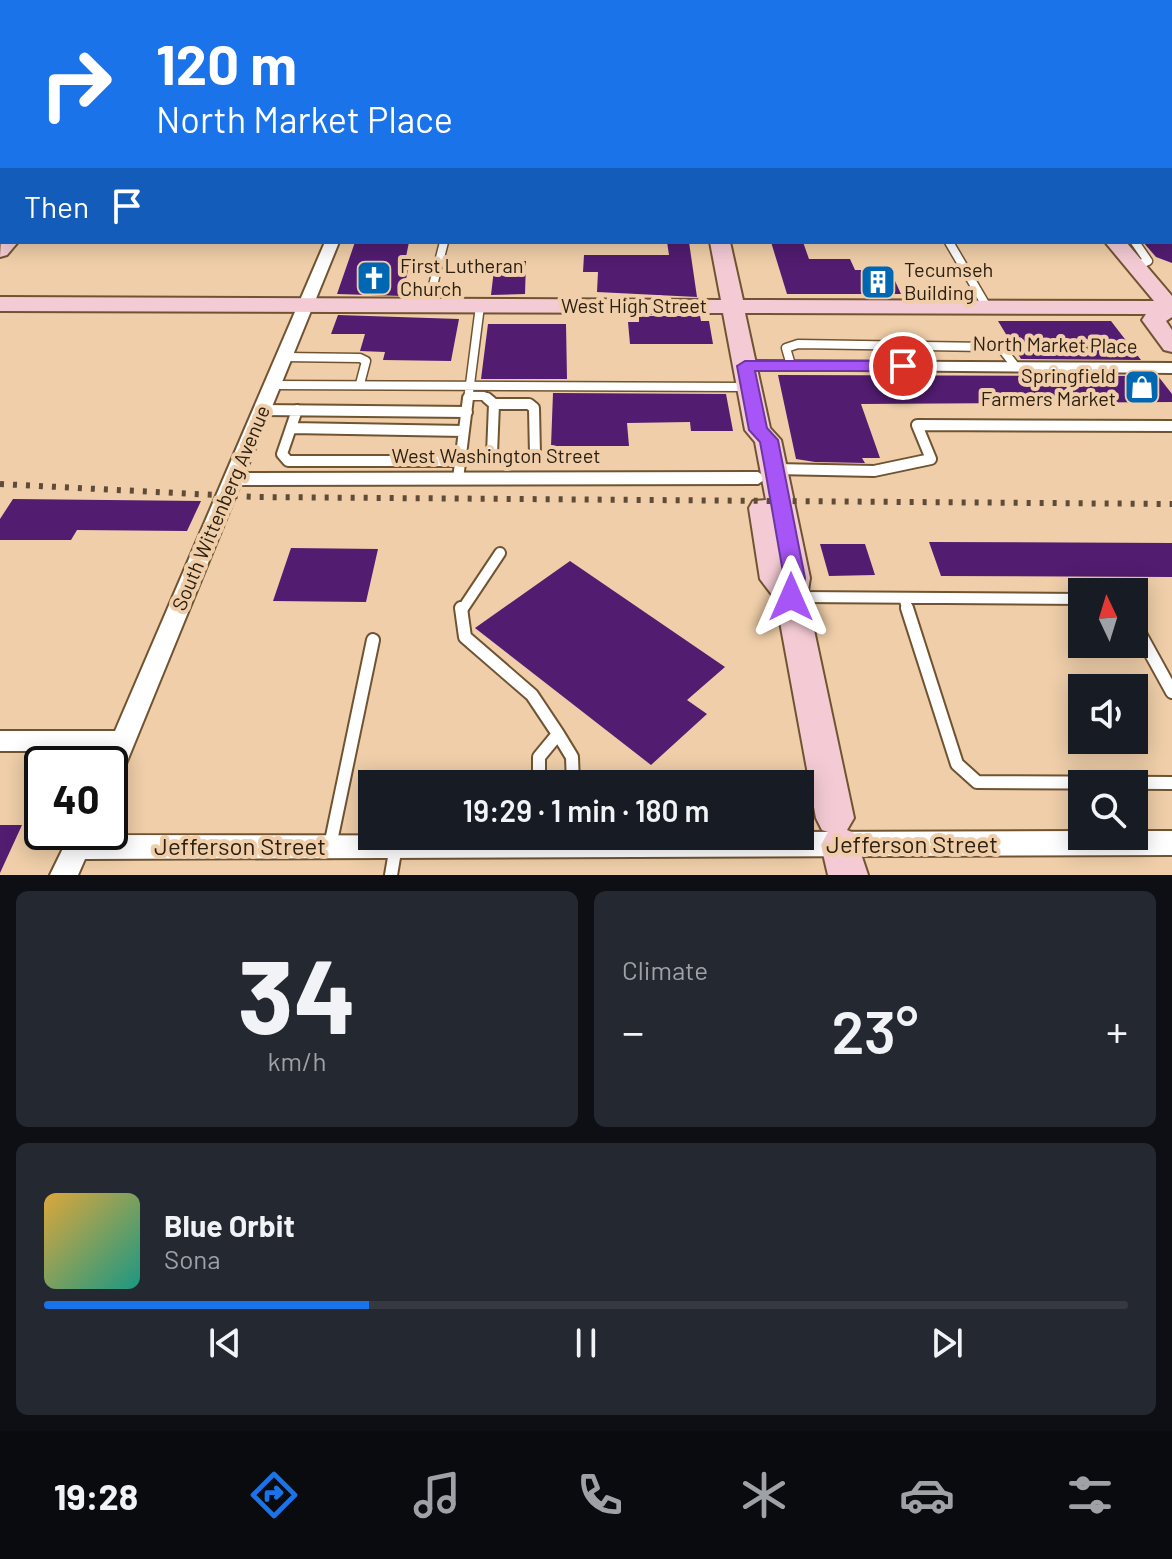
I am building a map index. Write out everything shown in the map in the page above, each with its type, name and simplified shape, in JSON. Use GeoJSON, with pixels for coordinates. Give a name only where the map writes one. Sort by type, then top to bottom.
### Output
{"type":"FeatureCollection","features":[{"type":"Feature","properties":{"kind":"street","name":"South Wittenberg Avenue"},"geometry":{"type":"LineString","coordinates":[[122,746],[331,244]]}},
{"type":"Feature","properties":{"kind":"street"},"geometry":{"type":"LineString","coordinates":[[720,244],[758,430],[768,440],[766,473],[795,578],[791,597],[841,846]]}},
{"type":"Feature","properties":{"kind":"street"},"geometry":{"type":"LineString","coordinates":[[1117,244],[1172,308],[1153,320],[1170,337]]}},
{"type":"Feature","properties":{"kind":"street","name":"West High Street"},"geometry":{"type":"LineString","coordinates":[[0,304],[1172,308]]}},
{"type":"Feature","properties":{"kind":"street","name":"North Market Place"},"geometry":{"type":"LineString","coordinates":[[747,376],[791,365],[1172,368]]}},
{"type":"Feature","properties":{"kind":"street","name":"West Washington Street"},"geometry":{"type":"LineString","coordinates":[[233,479],[459,470],[766,473]]}},
{"type":"Feature","properties":{"kind":"street"},"geometry":{"type":"LineString","coordinates":[[0,741],[124,741]]}},
{"type":"Feature","properties":{"kind":"street","name":"Jefferson Street"},"geometry":{"type":"LineString","coordinates":[[128,841],[358,846]]}},
{"type":"Feature","properties":{"kind":"street","name":"Jefferson Street"},"geometry":{"type":"LineString","coordinates":[[814,845],[1172,843]]}},
{"type":"Feature","properties":{"kind":"street"},"geometry":{"type":"LineString","coordinates":[[64,875],[75,850]]}},
{"type":"Feature","properties":{"kind":"lane"},"geometry":{"type":"LineString","coordinates":[[158,0],[185,0]]}},
{"type":"Feature","properties":{"kind":"lane"},"geometry":{"type":"LineString","coordinates":[[428,305],[443,244]]}},
{"type":"Feature","properties":{"kind":"lane"},"geometry":{"type":"LineString","coordinates":[[950,244],[987,307]]}},
{"type":"Feature","properties":{"kind":"lane"},"geometry":{"type":"LineString","coordinates":[[1135,266],[1148,261],[1136,244]]}},
{"type":"Feature","properties":{"kind":"lane"},"geometry":{"type":"LineString","coordinates":[[297,410],[282,454],[288,461],[459,470],[480,306]]}},
{"type":"Feature","properties":{"kind":"lane"},"geometry":{"type":"LineString","coordinates":[[284,357],[360,358],[366,361],[360,384]]}},
{"type":"Feature","properties":{"kind":"lane"},"geometry":{"type":"LineString","coordinates":[[272,385],[470,385],[747,376]]}},
{"type":"Feature","properties":{"kind":"lane"},"geometry":{"type":"LineString","coordinates":[[469,396],[484,396],[494,404],[529,404],[534,408],[535,455],[531,459],[495,459],[492,454],[494,404]]}},
{"type":"Feature","properties":{"kind":"lane"},"geometry":{"type":"LineString","coordinates":[[262,410],[467,412]]}},
{"type":"Feature","properties":{"kind":"lane"},"geometry":{"type":"LineString","coordinates":[[766,473],[892,471],[911,467],[931,459],[917,425],[1172,426]]}},
{"type":"Feature","properties":{"kind":"lane"},"geometry":{"type":"LineString","coordinates":[[291,428],[464,431]]}},
{"type":"Feature","properties":{"kind":"lane"},"geometry":{"type":"LineString","coordinates":[[500,553],[461,606],[465,637],[532,695],[572,757],[572,770]]}},
{"type":"Feature","properties":{"kind":"lane"},"geometry":{"type":"LineString","coordinates":[[791,597],[1068,599]]}},
{"type":"Feature","properties":{"kind":"lane"},"geometry":{"type":"LineString","coordinates":[[904,598],[957,764],[977,782],[1172,783]]}},
{"type":"Feature","properties":{"kind":"lane"},"geometry":{"type":"LineString","coordinates":[[330,846],[373,640]]}},
{"type":"Feature","properties":{"kind":"lane"},"geometry":{"type":"LineString","coordinates":[[1148,648],[1172,692]]}},
{"type":"Feature","properties":{"kind":"lane"},"geometry":{"type":"LineString","coordinates":[[539,770],[539,757],[558,734]]}},
{"type":"Feature","properties":{"kind":"lane"},"geometry":{"type":"LineString","coordinates":[[391,875],[395,850]]}},
{"type":"Feature","properties":{"kind":"building","name":"First Lutheran Church"},"geometry":{"type":"Polygon","coordinates":[[[354,244],[409,244],[405,262],[410,262],[402,296],[337,294],[354,244]]]}},
{"type":"Feature","properties":{"kind":"building"},"geometry":{"type":"Polygon","coordinates":[[[667,244],[689,244],[697,297],[597,292],[598,272],[583,272],[584,255],[669,255],[667,244]]]}},
{"type":"Feature","properties":{"kind":"building"},"geometry":{"type":"Polygon","coordinates":[[[772,244],[804,244],[809,259],[850,259],[855,270],[890,270],[901,294],[787,294],[772,244]]]}},
{"type":"Feature","properties":{"kind":"building"},"geometry":{"type":"Polygon","coordinates":[[[1145,244],[1172,244],[1172,263],[1156,257],[1145,244]]]}},
{"type":"Feature","properties":{"kind":"building"},"geometry":{"type":"Polygon","coordinates":[[[495,261],[526,261],[525,294],[491,295],[495,261]]]}},
{"type":"Feature","properties":{"kind":"building"},"geometry":{"type":"Polygon","coordinates":[[[338,315],[459,319],[451,361],[383,360],[385,352],[360,351],[365,334],[331,334],[338,315]]]}},
{"type":"Feature","properties":{"kind":"building"},"geometry":{"type":"Polygon","coordinates":[[[639,316],[700,316],[701,321],[709,321],[713,344],[630,344],[628,322],[639,322],[639,316]]]}},
{"type":"Feature","properties":{"kind":"building"},"geometry":{"type":"Polygon","coordinates":[[[998,321],[1111,321],[1141,360],[1021,359],[998,321]]]}},
{"type":"Feature","properties":{"kind":"building"},"geometry":{"type":"Polygon","coordinates":[[[488,324],[566,324],[567,379],[481,379],[488,324]]]}},
{"type":"Feature","properties":{"kind":"building"},"geometry":{"type":"Polygon","coordinates":[[[778,375],[1158,376],[1172,394],[1172,402],[861,404],[880,458],[862,458],[865,463],[815,462],[796,459],[778,375]]]}},
{"type":"Feature","properties":{"kind":"building"},"geometry":{"type":"Polygon","coordinates":[[[553,393],[726,394],[733,431],[691,431],[690,422],[627,423],[629,446],[551,446],[553,393]]]}},
{"type":"Feature","properties":{"kind":"building"},"geometry":{"type":"Polygon","coordinates":[[[13,499],[201,501],[187,531],[77,530],[71,540],[0,540],[0,519],[13,499]]]}},
{"type":"Feature","properties":{"kind":"building"},"geometry":{"type":"Polygon","coordinates":[[[929,542],[1172,543],[1172,577],[941,576],[929,542]]]}},
{"type":"Feature","properties":{"kind":"building"},"geometry":{"type":"Polygon","coordinates":[[[820,544],[865,544],[875,575],[829,576],[820,544]]]}},
{"type":"Feature","properties":{"kind":"building"},"geometry":{"type":"Polygon","coordinates":[[[291,548],[378,549],[366,602],[273,601],[291,548]]]}},
{"type":"Feature","properties":{"kind":"building"},"geometry":{"type":"Polygon","coordinates":[[[570,561],[725,667],[687,700],[707,714],[651,765],[475,628],[570,561]]]}},
{"type":"Feature","properties":{"kind":"building"},"geometry":{"type":"Polygon","coordinates":[[[0,825],[22,825],[0,873],[0,825]]]}},
{"type":"Feature","properties":{"kind":"railway"},"geometry":{"type":"LineString","coordinates":[[0,484],[255,497],[1172,504]]}},
{"type":"Feature","properties":{"kind":"place","name":"First Lutheran Church"},"geometry":{"type":"Point","coordinates":[374,278]}},
{"type":"Feature","properties":{"kind":"place","name":"Tecumseh Building"},"geometry":{"type":"Point","coordinates":[878,282]}},
{"type":"Feature","properties":{"kind":"place","name":"Springfield Farmers Market"},"geometry":{"type":"Point","coordinates":[1142,387]}},
{"type":"Feature","properties":{"kind":"route"},"geometry":{"type":"LineString","coordinates":[[791,597],[795,578],[774,469],[768,440],[758,430],[745,366],[903,366]]}}]}
